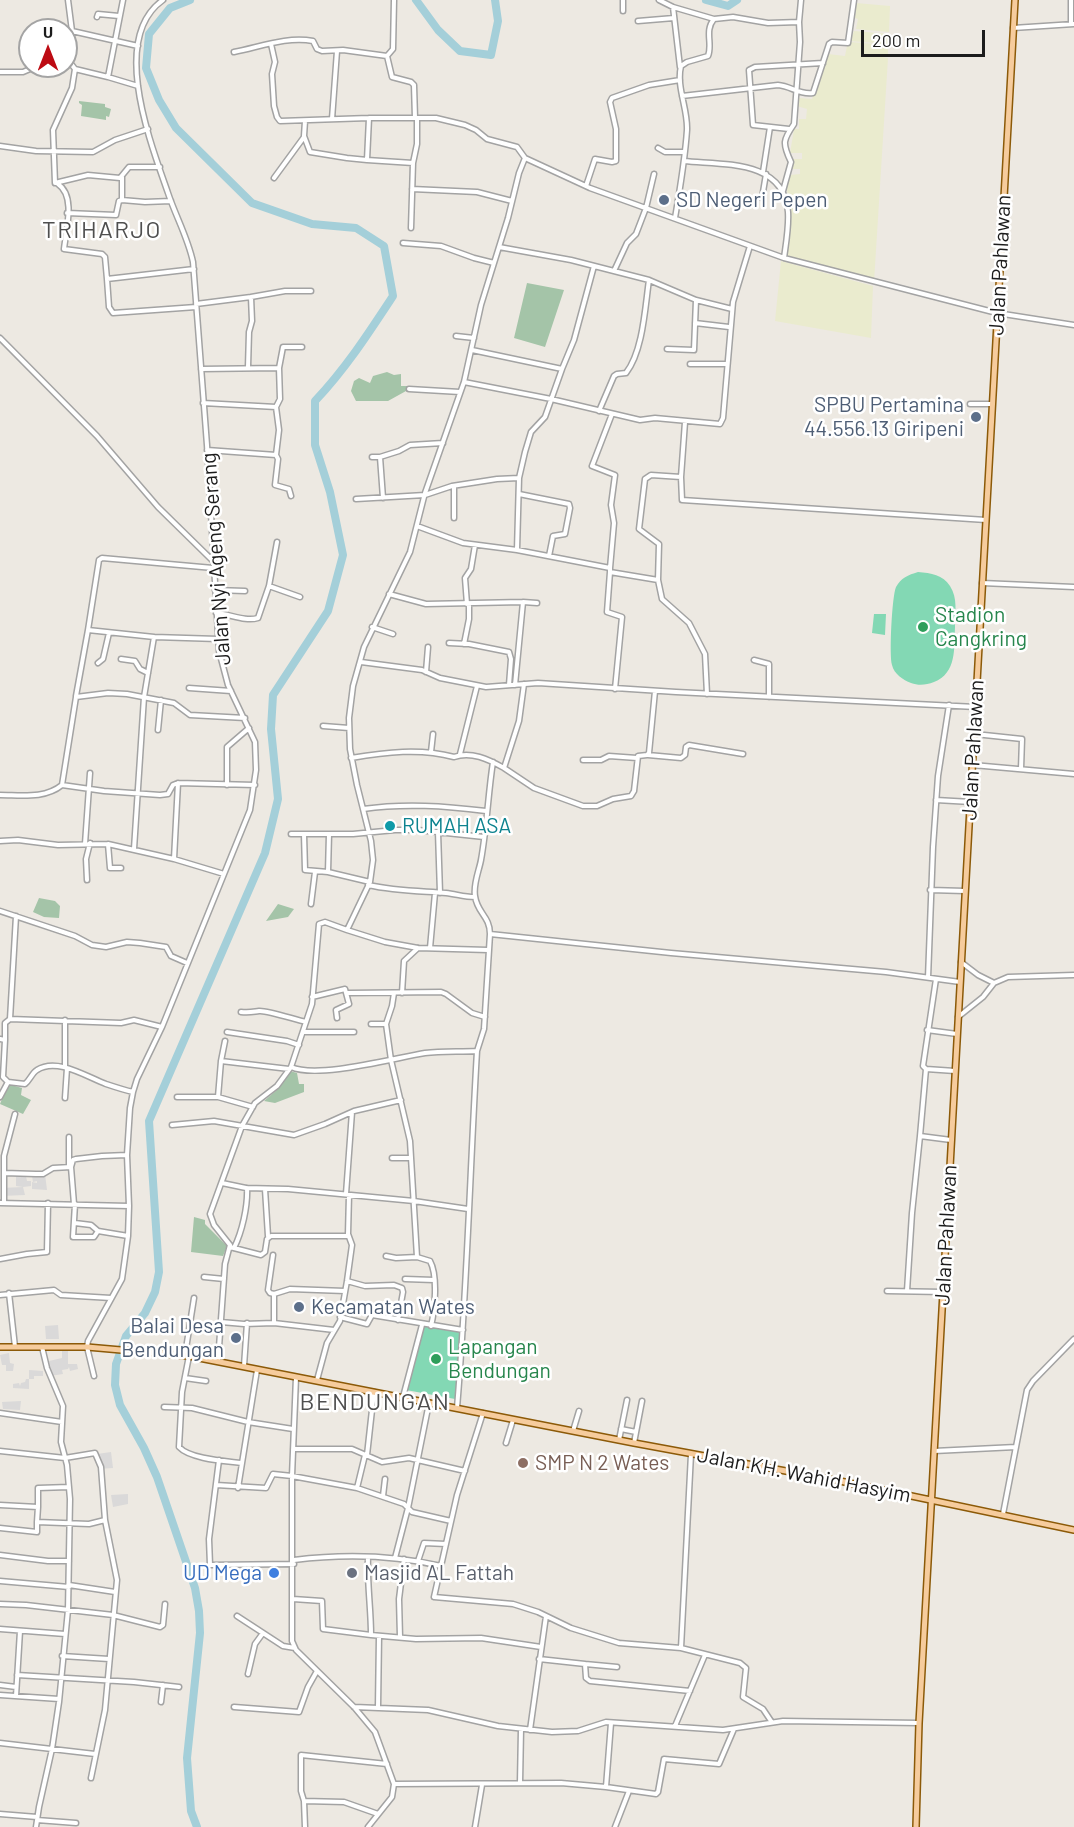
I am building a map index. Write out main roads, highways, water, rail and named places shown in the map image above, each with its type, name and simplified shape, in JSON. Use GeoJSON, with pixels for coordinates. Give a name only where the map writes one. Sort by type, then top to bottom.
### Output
{"type":"FeatureCollection","features":[{"type":"Feature","properties":{"kind":"main road","name":"Jalan Pahlawan"},"geometry":{"type":"LineString","coordinates":[[916,1827],[919,1723],[932,1500],[939,1292],[951,1140],[958,1017],[957,982],[961,962],[975,734],[1015,0]]}},
{"type":"Feature","properties":{"kind":"main road","name":"Jalan KH. Wahid Hasyim"},"geometry":{"type":"LineString","coordinates":[[0,1347],[87,1347],[187,1355],[932,1500],[1004,1508],[1074,1530]]}},
{"type":"Feature","properties":{"kind":"waterway"},"geometry":{"type":"LineString","coordinates":[[190,0],[170,8],[149,34],[146,68],[159,100],[176,128],[252,203],[312,224],[356,228],[384,246],[393,296],[347,363],[315,401],[315,445],[330,492],[343,555],[328,611],[273,695],[271,729],[278,799],[265,853],[149,1121],[159,1272],[155,1292],[145,1313],[126,1336],[116,1364],[115,1385],[120,1405],[157,1477],[195,1588],[200,1633],[187,1758],[191,1811],[197,1827]]}},
{"type":"Feature","properties":{"kind":"waterway"},"geometry":{"type":"LineString","coordinates":[[416,0],[438,30],[460,51],[491,55],[498,21],[495,0]]}},
{"type":"Feature","properties":{"kind":"waterway"},"geometry":{"type":"LineString","coordinates":[[706,0],[728,6],[737,0]]}},
{"type":"Feature","properties":{"kind":"place","name":"SD Negeri Pepen"},"geometry":{"type":"Point","coordinates":[664,200]}},
{"type":"Feature","properties":{"kind":"place","name":"SPBU Pertamina 44.556.13 Giripeni"},"geometry":{"type":"Point","coordinates":[976,417]}},
{"type":"Feature","properties":{"kind":"place","name":"Stadion Cangkring"},"geometry":{"type":"Point","coordinates":[923,627]}},
{"type":"Feature","properties":{"kind":"place","name":"RUMAH ASA"},"geometry":{"type":"Point","coordinates":[390,826]}},
{"type":"Feature","properties":{"kind":"place","name":"Kecamatan Wates"},"geometry":{"type":"Point","coordinates":[299,1307]}},
{"type":"Feature","properties":{"kind":"place","name":"Balai Desa Bendungan"},"geometry":{"type":"Point","coordinates":[236,1338]}},
{"type":"Feature","properties":{"kind":"place","name":"Lapangan Bendungan"},"geometry":{"type":"Point","coordinates":[436,1359]}},
{"type":"Feature","properties":{"kind":"place","name":"SMP N 2 Wates"},"geometry":{"type":"Point","coordinates":[523,1463]}},
{"type":"Feature","properties":{"kind":"place","name":"UD Mega"},"geometry":{"type":"Point","coordinates":[274,1573]}},
{"type":"Feature","properties":{"kind":"place","name":"Masjid AL Fattah"},"geometry":{"type":"Point","coordinates":[352,1573]}},
{"type":"Feature","properties":{"kind":"district","name":"TRIHARJO"},"geometry":{"type":"Point","coordinates":[102,230]}},
{"type":"Feature","properties":{"kind":"district","name":"BENDUNGAN"},"geometry":{"type":"Point","coordinates":[375,1402]}}]}
